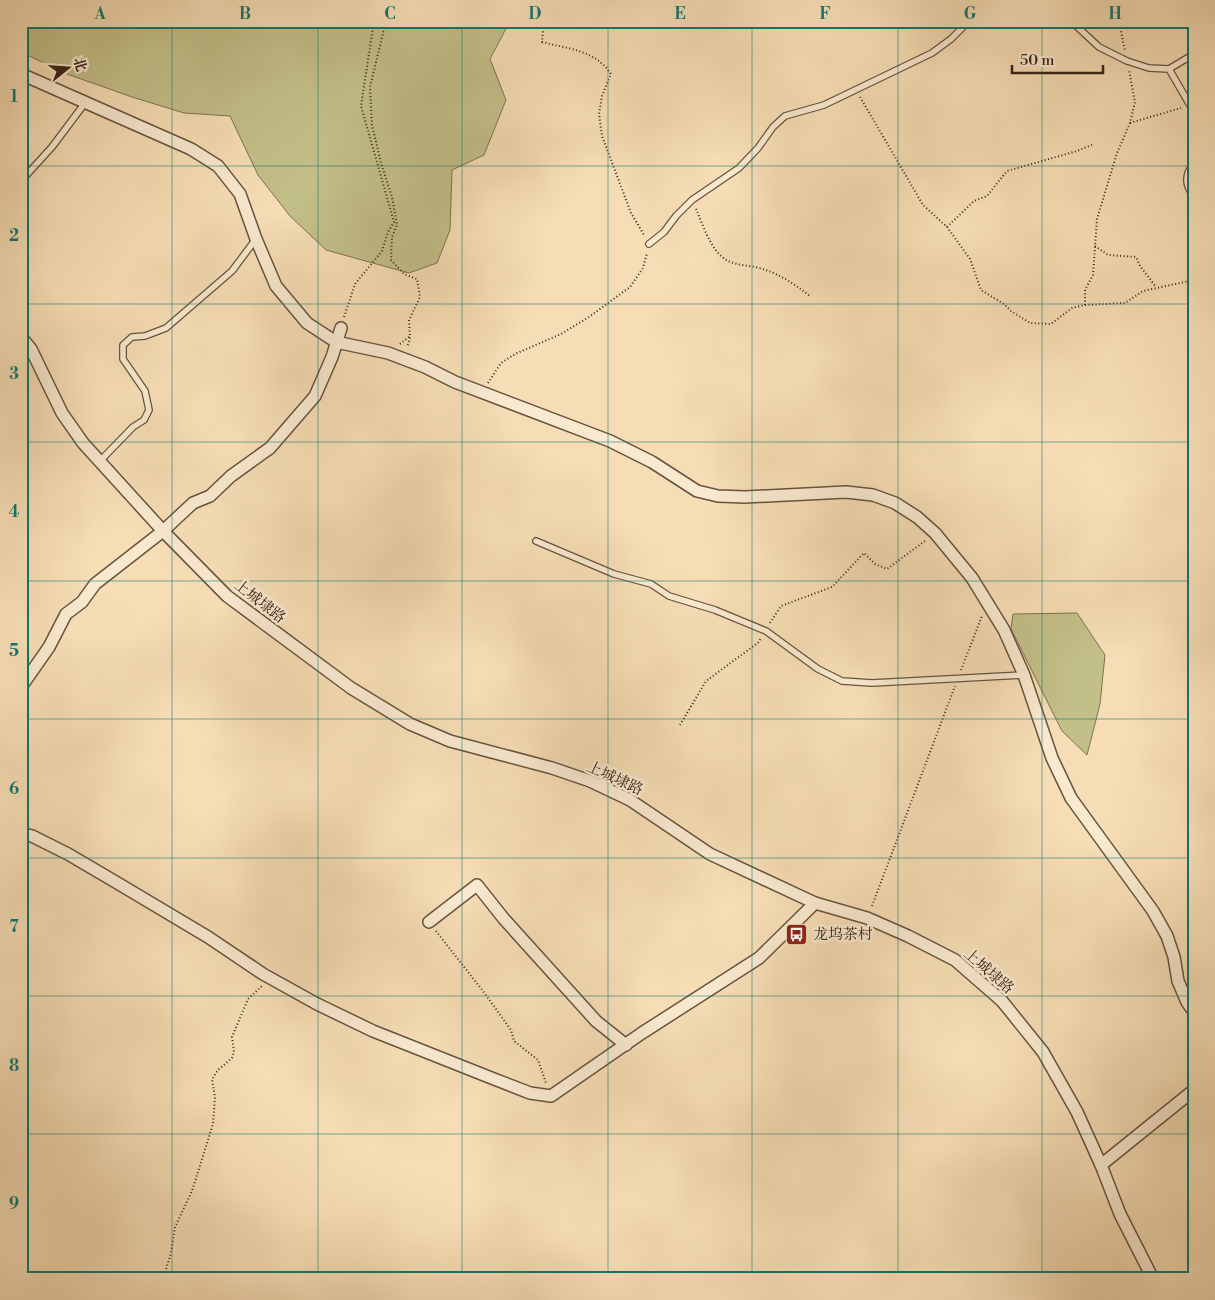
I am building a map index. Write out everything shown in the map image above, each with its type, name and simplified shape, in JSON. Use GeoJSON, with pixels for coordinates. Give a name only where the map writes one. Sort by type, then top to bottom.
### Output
{"type":"FeatureCollection","features":[{"type":"Feature","properties":{"kind":"street"},"geometry":{"type":"LineString","coordinates":[[21,74],[191,149],[218,166],[240,194],[276,286],[307,323],[336,342],[388,353],[425,367],[455,382],[610,441],[652,462],[697,491],[718,496],[745,497],[846,492],[873,495],[895,502],[917,517],[935,533],[972,578],[1004,630],[1024,675],[1052,758],[1072,798],[1153,911],[1167,936],[1174,957],[1178,982],[1194,1012]]}},
{"type":"Feature","properties":{"kind":"street"},"geometry":{"type":"LineString","coordinates":[[21,687],[49,646],[66,614],[82,602],[95,584],[163,531],[193,503],[210,496],[231,476],[270,448],[315,396],[341,328]]}},
{"type":"Feature","properties":{"kind":"street","name":"上城埭路"},"geometry":{"type":"LineString","coordinates":[[21,337],[31,349],[62,413],[83,443],[163,531],[227,596],[351,688],[410,724],[450,741],[552,768],[590,781],[630,800],[710,854],[815,903],[867,918],[955,960],[1002,1000],[1043,1052],[1077,1112],[1101,1165],[1120,1214],[1153,1279]]}},
{"type":"Feature","properties":{"kind":"street"},"geometry":{"type":"LineString","coordinates":[[21,833],[32,836],[68,854],[208,937],[271,978],[373,1032],[530,1094],[550,1096],[759,958],[815,903]]}},
{"type":"Feature","properties":{"kind":"street"},"geometry":{"type":"LineString","coordinates":[[429,922],[477,885],[504,919],[596,1021],[626,1045]]}},
{"type":"Feature","properties":{"kind":"street"},"geometry":{"type":"LineString","coordinates":[[1101,1165],[1194,1090]]}},
{"type":"Feature","properties":{"kind":"lane"},"geometry":{"type":"LineString","coordinates":[[649,244],[664,232],[676,216],[692,200],[739,168],[758,148],[773,127],[785,116],[824,105],[932,53],[951,39],[969,21]]}},
{"type":"Feature","properties":{"kind":"lane"},"geometry":{"type":"LineString","coordinates":[[1071,21],[1099,47],[1127,61],[1149,68],[1169,69],[1194,54]]}},
{"type":"Feature","properties":{"kind":"lane"},"geometry":{"type":"LineString","coordinates":[[1169,69],[1194,112]]}},
{"type":"Feature","properties":{"kind":"lane"},"geometry":{"type":"LineString","coordinates":[[21,181],[52,147],[85,103]]}},
{"type":"Feature","properties":{"kind":"lane"},"geometry":{"type":"LineString","coordinates":[[1194,163],[1186,177],[1187,189],[1194,197]]}},
{"type":"Feature","properties":{"kind":"lane"},"geometry":{"type":"LineString","coordinates":[[100,461],[133,428],[144,420],[149,410],[145,391],[123,359],[123,346],[132,336],[145,336],[166,328],[232,271],[256,239]]}},
{"type":"Feature","properties":{"kind":"lane"},"geometry":{"type":"LineString","coordinates":[[536,541],[614,574],[651,584],[669,596],[715,610],[766,631],[818,669],[842,681],[872,683],[1024,675]]}},
{"type":"Feature","properties":{"kind":"path"},"geometry":{"type":"LineString","coordinates":[[341,328],[354,284],[382,251],[388,232],[394,222],[362,106],[374,21]]}},
{"type":"Feature","properties":{"kind":"path"},"geometry":{"type":"LineString","coordinates":[[386,21],[370,87],[372,125],[392,197],[397,225],[392,237],[391,260],[404,274],[417,279],[420,297],[409,320],[410,339],[403,359]]}},
{"type":"Feature","properties":{"kind":"path"},"geometry":{"type":"LineString","coordinates":[[482,392],[501,363],[515,354],[561,334],[630,287],[643,268],[649,244],[631,212],[602,136],[599,114],[602,96],[611,74],[604,63],[592,55],[542,42],[544,21]]}},
{"type":"Feature","properties":{"kind":"path"},"geometry":{"type":"LineString","coordinates":[[1085,306],[1086,290],[1093,276],[1097,219],[1116,152],[1130,123],[1135,102],[1119,21]]}},
{"type":"Feature","properties":{"kind":"path"},"geometry":{"type":"LineString","coordinates":[[857,90],[923,205],[948,227],[970,259],[981,290],[1030,323],[1051,324],[1072,308],[1125,303],[1143,291],[1194,280]]}},
{"type":"Feature","properties":{"kind":"path"},"geometry":{"type":"LineString","coordinates":[[1130,123],[1190,104]]}},
{"type":"Feature","properties":{"kind":"path"},"geometry":{"type":"LineString","coordinates":[[948,227],[974,201],[987,196],[1006,171],[1077,151],[1094,144]]}},
{"type":"Feature","properties":{"kind":"path"},"geometry":{"type":"LineString","coordinates":[[692,200],[712,245],[723,258],[738,265],[756,267],[789,280],[810,296]]}},
{"type":"Feature","properties":{"kind":"path"},"geometry":{"type":"LineString","coordinates":[[1095,246],[1108,255],[1136,257],[1140,266],[1156,288]]}},
{"type":"Feature","properties":{"kind":"path"},"geometry":{"type":"LineString","coordinates":[[680,725],[706,681],[759,642],[781,606],[832,587],[864,553],[875,564],[887,569],[935,533]]}},
{"type":"Feature","properties":{"kind":"path"},"geometry":{"type":"LineString","coordinates":[[867,918],[987,602]]}},
{"type":"Feature","properties":{"kind":"path"},"geometry":{"type":"LineString","coordinates":[[429,922],[511,1030],[514,1041],[538,1060],[550,1096]]}},
{"type":"Feature","properties":{"kind":"path"},"geometry":{"type":"LineString","coordinates":[[162,1279],[171,1253],[175,1227],[192,1191],[213,1124],[215,1098],[212,1079],[218,1070],[232,1058],[234,1052],[232,1037],[248,999],[271,978]]}},
{"type":"Feature","properties":{"kind":"shaded area"},"geometry":{"type":"Polygon","coordinates":[[[21,21],[510,21],[490,59],[506,100],[484,155],[452,170],[450,230],[437,263],[409,273],[326,250],[290,216],[258,175],[230,116],[184,113],[67,74],[21,52],[21,21]]]}},
{"type":"Feature","properties":{"kind":"shaded area"},"geometry":{"type":"Polygon","coordinates":[[[1077,613],[1105,655],[1100,704],[1087,755],[1062,731],[1011,629],[1013,614],[1077,613]]]}},
{"type":"Feature","properties":{"kind":"place","name":"龙坞茶村"},"geometry":{"type":"Point","coordinates":[797,934]}}]}
